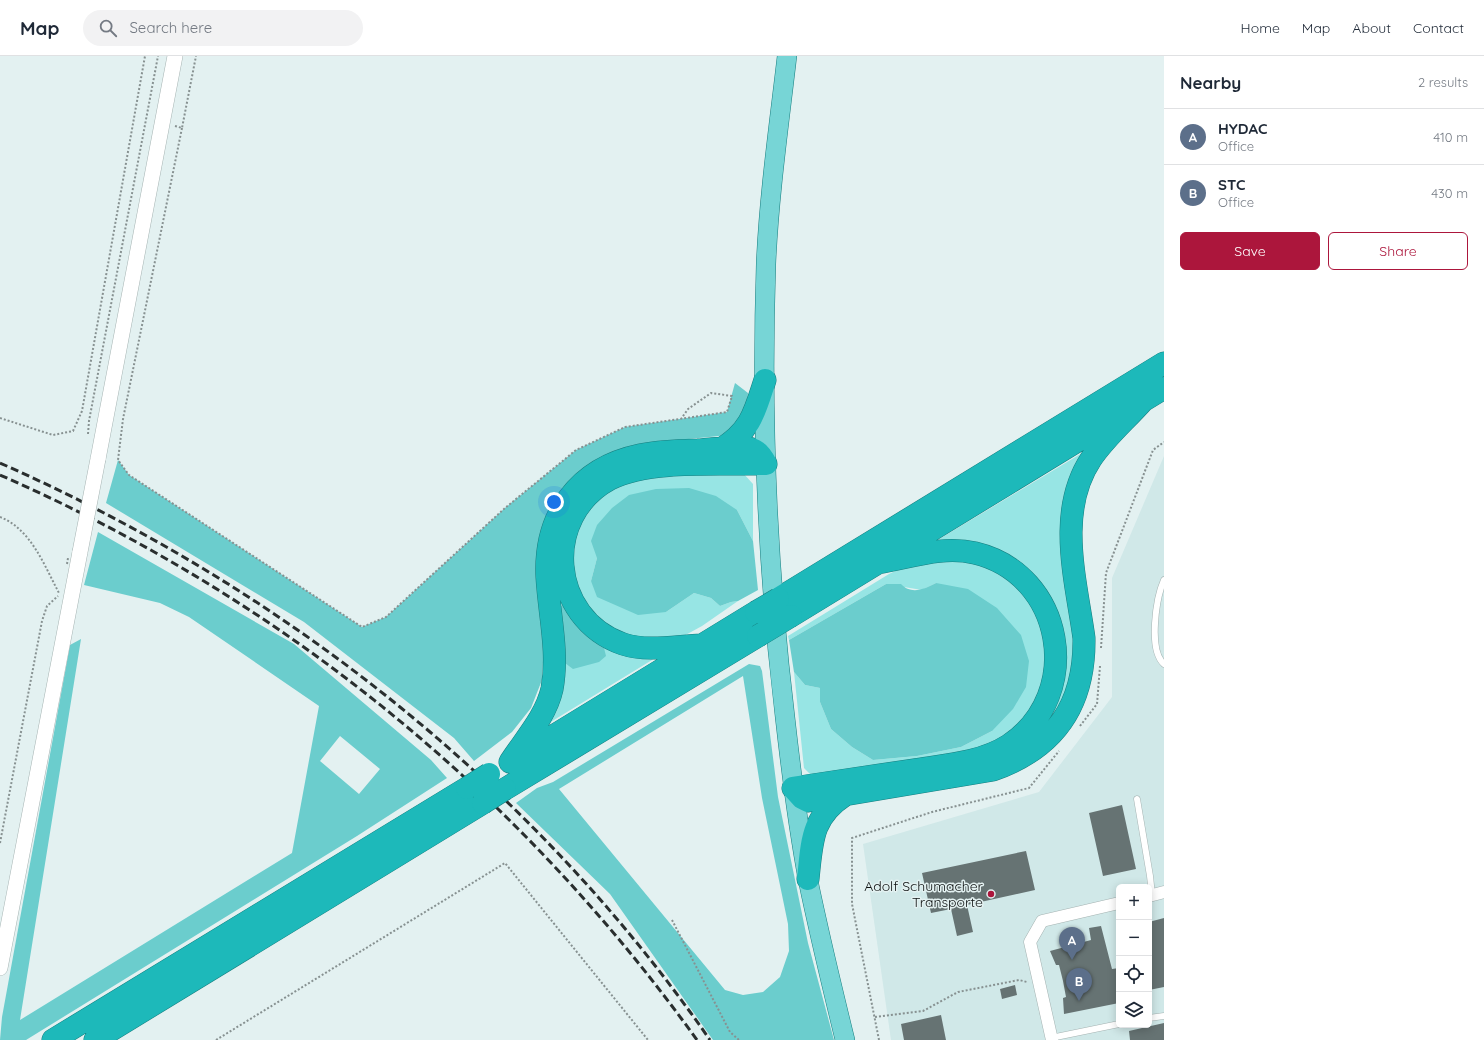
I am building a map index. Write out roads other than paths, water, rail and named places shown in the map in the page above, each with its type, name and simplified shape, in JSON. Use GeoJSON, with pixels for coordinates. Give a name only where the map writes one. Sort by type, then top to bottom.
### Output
{"type":"FeatureCollection","features":[{"type":"Feature","properties":{"kind":"highway"},"geometry":{"type":"LineString","coordinates":[[53,1040],[1164,363]]}},
{"type":"Feature","properties":{"kind":"highway"},"geometry":{"type":"LineString","coordinates":[[721,449],[741,435],[749,425],[765,380]]}},
{"type":"Feature","properties":{"kind":"highway"},"geometry":{"type":"LineString","coordinates":[[95,1040],[1164,388]]}},
{"type":"Feature","properties":{"kind":"highway"},"geometry":{"type":"LineString","coordinates":[[793,788],[802,798],[808,801],[993,770],[1020,759],[1032,752],[1056,731],[1072,706],[1077,694],[1081,682],[1085,655],[1070,536],[1074,498],[1084,472],[1091,460],[1142,402]]}},
{"type":"Feature","properties":{"kind":"highway"},"geometry":{"type":"LineString","coordinates":[[510,762],[543,712],[551,690],[554,656],[547,577],[548,557],[554,526],[564,504],[580,485],[591,475],[624,460],[656,453],[721,449],[752,449],[759,454],[766,464]]}},
{"type":"Feature","properties":{"kind":"highway"},"geometry":{"type":"LineString","coordinates":[[701,646],[634,646],[613,640],[592,625],[577,608],[567,589],[564,579],[562,554],[569,525],[581,504],[590,493],[610,479],[630,472],[656,467],[766,464]]}},
{"type":"Feature","properties":{"kind":"highway"},"geometry":{"type":"LineString","coordinates":[[793,788],[984,757],[1009,744],[1023,734],[1039,713],[1051,689],[1056,650],[1048,617],[1032,589],[1007,567],[976,553],[952,550],[931,552],[877,563]]}},
{"type":"Feature","properties":{"kind":"highway"},"geometry":{"type":"LineString","coordinates":[[808,879],[815,828],[827,809],[845,796]]}},
{"type":"Feature","properties":{"kind":"main road"},"geometry":{"type":"LineString","coordinates":[[787,56],[777,138],[766,262],[766,464],[774,623],[793,788],[808,879],[845,1040]]}},
{"type":"Feature","properties":{"kind":"street"},"geometry":{"type":"LineString","coordinates":[[0,968],[175,56]]}},
{"type":"Feature","properties":{"kind":"street"},"geometry":{"type":"LineString","coordinates":[[1152,895],[1164,892]]}},
{"type":"Feature","properties":{"kind":"street"},"geometry":{"type":"LineString","coordinates":[[1052,1039],[1030,942],[1042,921],[1116,904]]}},
{"type":"Feature","properties":{"kind":"lane"},"geometry":{"type":"LineString","coordinates":[[1164,580],[1160,589],[1154,637],[1156,653],[1164,664]]}},
{"type":"Feature","properties":{"kind":"lane"},"geometry":{"type":"LineString","coordinates":[[1138,799],[1150,884]]}},
{"type":"Feature","properties":{"kind":"lane"},"geometry":{"type":"LineString","coordinates":[[1152,1018],[1164,1016]]}},
{"type":"Feature","properties":{"kind":"lane"},"geometry":{"type":"LineString","coordinates":[[1052,1039],[1116,1025]]}},
{"type":"Feature","properties":{"kind":"railway"},"geometry":{"type":"LineString","coordinates":[[0,463],[104,513],[205,570],[302,633],[395,703],[482,778],[564,860],[640,947],[710,1040]]}},
{"type":"Feature","properties":{"kind":"railway"},"geometry":{"type":"LineString","coordinates":[[0,475],[103,524],[202,580],[297,642],[387,710],[472,784],[552,864],[627,949],[697,1040]]}},
{"type":"Feature","properties":{"kind":"place","name":"Adolf Schumacher Transporte"},"geometry":{"type":"Point","coordinates":[991,894]}},
{"type":"Feature","properties":{"kind":"place","name":"HYDAC"},"geometry":{"type":"Point","coordinates":[1072,960]}},
{"type":"Feature","properties":{"kind":"place","name":"STC"},"geometry":{"type":"Point","coordinates":[1079,1001]}}]}
